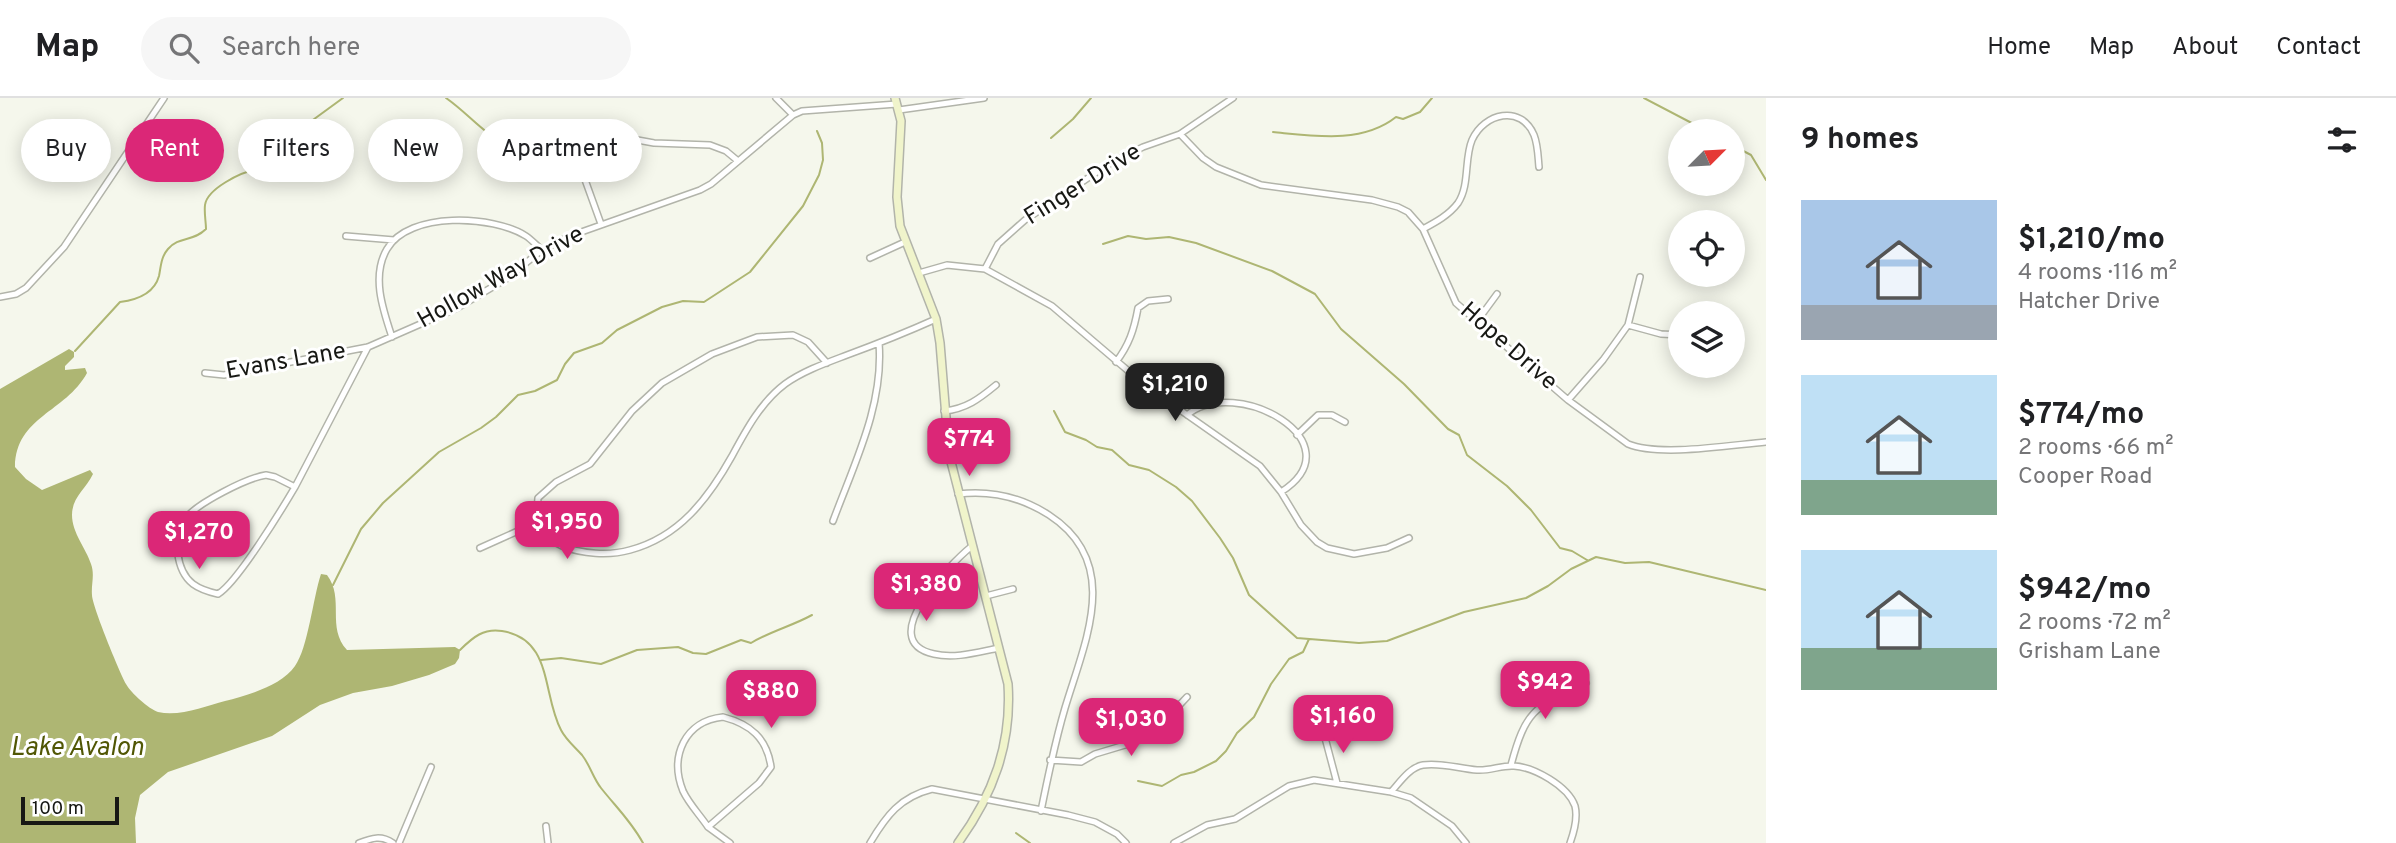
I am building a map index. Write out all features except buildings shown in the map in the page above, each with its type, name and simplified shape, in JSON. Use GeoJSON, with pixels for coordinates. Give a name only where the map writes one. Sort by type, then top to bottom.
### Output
{"type":"FeatureCollection","features":[{"type":"Feature","properties":{"kind":"street"},"geometry":{"type":"LineString","coordinates":[[0,297],[16,294],[26,288],[64,247],[164,98]]}},
{"type":"Feature","properties":{"kind":"street"},"geometry":{"type":"LineString","coordinates":[[776,98],[793,115],[802,111],[984,98]]}},
{"type":"Feature","properties":{"kind":"street","name":"Finger Drive"},"geometry":{"type":"LineString","coordinates":[[985,269],[998,244],[1025,220],[1109,164],[1143,147],[1180,134],[1233,98]]}},
{"type":"Feature","properties":{"kind":"street"},"geometry":{"type":"LineString","coordinates":[[897,104],[901,134],[897,197],[905,242],[936,319],[949,454],[1008,684],[1009,719],[1004,750],[985,800],[958,843]]}},
{"type":"Feature","properties":{"kind":"street","name":"Hollow Way Drive"},"geometry":{"type":"LineString","coordinates":[[368,347],[457,308],[506,279],[542,250],[601,224],[700,190],[793,115]]}},
{"type":"Feature","properties":{"kind":"street"},"geometry":{"type":"LineString","coordinates":[[1423,229],[1441,218],[1458,202],[1473,139],[1488,121],[1497,116],[1520,117],[1534,134],[1539,167]]}},
{"type":"Feature","properties":{"kind":"street"},"geometry":{"type":"LineString","coordinates":[[601,224],[575,152],[580,139],[585,135],[599,132],[654,143],[710,145],[726,151],[738,161]]}},
{"type":"Feature","properties":{"kind":"street","name":"Hope Drive"},"geometry":{"type":"LineString","coordinates":[[1180,134],[1203,158],[1229,173],[1261,185],[1387,203],[1408,212],[1423,229],[1456,303],[1568,400],[1628,444],[1639,449],[1667,450],[1766,442]]}},
{"type":"Feature","properties":{"kind":"street"},"geometry":{"type":"LineString","coordinates":[[392,337],[380,294],[382,264],[386,250],[394,240],[412,227],[426,223],[476,221],[516,231],[527,236],[542,250]]}},
{"type":"Feature","properties":{"kind":"street"},"geometry":{"type":"LineString","coordinates":[[346,236],[394,240]]}},
{"type":"Feature","properties":{"kind":"street"},"geometry":{"type":"LineString","coordinates":[[870,258],[905,242]]}},
{"type":"Feature","properties":{"kind":"street"},"geometry":{"type":"LineString","coordinates":[[919,273],[947,265],[985,269],[1052,306],[1079,326],[1116,362],[1260,466],[1281,492],[1301,525],[1317,542],[1327,548],[1354,554],[1387,548],[1409,538]]}},
{"type":"Feature","properties":{"kind":"street"},"geometry":{"type":"LineString","coordinates":[[1568,400],[1604,360],[1629,325],[1640,277]]}},
{"type":"Feature","properties":{"kind":"street"},"geometry":{"type":"LineString","coordinates":[[1478,320],[1497,294]]}},
{"type":"Feature","properties":{"kind":"street"},"geometry":{"type":"LineString","coordinates":[[1116,362],[1134,330],[1138,309],[1148,301],[1168,299]]}},
{"type":"Feature","properties":{"kind":"street"},"geometry":{"type":"LineString","coordinates":[[827,363],[801,337],[778,334],[757,337],[696,362],[648,395],[590,464],[548,488],[538,498],[538,522],[552,541],[589,553],[623,552],[656,541],[680,526],[696,510],[762,407],[783,386],[827,363],[936,319]]}},
{"type":"Feature","properties":{"kind":"street"},"geometry":{"type":"LineString","coordinates":[[1629,325],[1668,334]]}},
{"type":"Feature","properties":{"kind":"street"},"geometry":{"type":"LineString","coordinates":[[833,521],[877,394],[881,367],[879,342]]}},
{"type":"Feature","properties":{"kind":"street"},"geometry":{"type":"LineString","coordinates":[[295,487],[275,477],[256,477],[190,514],[183,521],[178,544],[179,557],[191,583],[205,592],[218,594],[226,589],[295,487],[368,347]]}},
{"type":"Feature","properties":{"kind":"street","name":"Evans Lane"},"geometry":{"type":"LineString","coordinates":[[205,373],[224,375],[368,347]]}},
{"type":"Feature","properties":{"kind":"street"},"geometry":{"type":"LineString","coordinates":[[944,411],[959,410],[970,405],[996,386]]}},
{"type":"Feature","properties":{"kind":"street"},"geometry":{"type":"LineString","coordinates":[[1187,415],[1212,403],[1262,407],[1282,419],[1305,445],[1307,457],[1293,484],[1281,492]]}},
{"type":"Feature","properties":{"kind":"street"},"geometry":{"type":"LineString","coordinates":[[1297,435],[1318,415],[1332,415],[1345,422]]}},
{"type":"Feature","properties":{"kind":"street"},"geometry":{"type":"LineString","coordinates":[[958,494],[982,491],[1001,494],[1043,511],[1064,524],[1080,543],[1090,564],[1093,603],[1088,636],[1051,760],[1041,811]]}},
{"type":"Feature","properties":{"kind":"street"},"geometry":{"type":"LineString","coordinates":[[480,548],[538,522]]}},
{"type":"Feature","properties":{"kind":"street"},"geometry":{"type":"LineString","coordinates":[[972,546],[948,567],[921,603],[911,624],[911,635],[919,648],[935,655],[959,655],[999,648]]}},
{"type":"Feature","properties":{"kind":"street"},"geometry":{"type":"LineString","coordinates":[[986,596],[1013,589]]}},
{"type":"Feature","properties":{"kind":"street"},"geometry":{"type":"LineString","coordinates":[[1511,765],[1518,738],[1527,719],[1545,702],[1586,683]]}},
{"type":"Feature","properties":{"kind":"street"},"geometry":{"type":"LineString","coordinates":[[1051,760],[1082,762],[1096,754],[1135,743],[1156,730],[1187,697]]}},
{"type":"Feature","properties":{"kind":"street"},"geometry":{"type":"LineString","coordinates":[[708,827],[759,783],[771,767],[760,736],[738,721],[723,717],[701,722],[687,736],[678,755],[679,776],[688,800],[708,827],[730,843]]}},
{"type":"Feature","properties":{"kind":"street"},"geometry":{"type":"LineString","coordinates":[[1324,734],[1337,783]]}},
{"type":"Feature","properties":{"kind":"street"},"geometry":{"type":"LineString","coordinates":[[1391,792],[1409,772],[1422,765],[1479,770],[1511,765],[1536,771],[1570,797],[1575,807],[1576,820],[1570,843]]}},
{"type":"Feature","properties":{"kind":"street"},"geometry":{"type":"LineString","coordinates":[[399,843],[431,767]]}},
{"type":"Feature","properties":{"kind":"street"},"geometry":{"type":"LineString","coordinates":[[1174,843],[1207,825],[1235,819],[1289,786],[1314,780],[1391,792],[1422,804],[1452,826],[1466,843]]}},
{"type":"Feature","properties":{"kind":"street"},"geometry":{"type":"LineString","coordinates":[[870,843],[899,803],[915,793],[932,789],[1094,822],[1117,834],[1126,843]]}},
{"type":"Feature","properties":{"kind":"street"},"geometry":{"type":"LineString","coordinates":[[546,826],[548,843]]}},
{"type":"Feature","properties":{"kind":"street"},"geometry":{"type":"LineString","coordinates":[[359,843],[373,837],[387,839],[393,843]]}},
{"type":"Feature","properties":{"kind":"water","name":"Lake Avalon"},"geometry":{"type":"Polygon","coordinates":[[[69,349],[74,352],[74,357],[65,366],[65,370],[85,368],[87,373],[67,397],[32,425],[17,450],[15,467],[42,490],[90,470],[93,474],[74,503],[73,522],[91,564],[93,602],[107,639],[126,684],[145,704],[158,712],[184,712],[254,693],[281,679],[300,658],[321,574],[327,575],[332,584],[338,632],[347,650],[455,647],[460,650],[459,658],[455,664],[429,675],[392,686],[353,693],[320,705],[272,736],[168,772],[140,795],[135,818],[136,843],[0,843],[0,389],[69,349]]]}},
{"type":"Feature","properties":{"kind":"waterway"},"geometry":{"type":"LineString","coordinates":[[75,351],[120,302],[149,292],[157,282],[164,255],[172,245],[206,229],[207,199],[226,182],[255,170],[265,155],[266,137],[282,130],[295,133],[343,98]]}},
{"type":"Feature","properties":{"kind":"waterway"},"geometry":{"type":"LineString","coordinates":[[446,98],[477,124]]}},
{"type":"Feature","properties":{"kind":"waterway"},"geometry":{"type":"LineString","coordinates":[[1051,138],[1073,119],[1091,98]]}},
{"type":"Feature","properties":{"kind":"waterway"},"geometry":{"type":"LineString","coordinates":[[1273,132],[1321,136],[1353,135],[1383,126],[1396,117],[1403,119],[1420,112],[1432,98]]}},
{"type":"Feature","properties":{"kind":"waterway"},"geometry":{"type":"LineString","coordinates":[[1644,98],[1684,119]]}},
{"type":"Feature","properties":{"kind":"waterway"},"geometry":{"type":"LineString","coordinates":[[333,585],[361,529],[383,503],[439,452],[481,428],[518,395],[535,391],[557,380],[574,353],[602,343],[617,330],[662,307],[683,301],[704,302],[750,272],[803,206],[819,175],[823,160],[822,143],[817,131]]}},
{"type":"Feature","properties":{"kind":"waterway"},"geometry":{"type":"LineString","coordinates":[[1745,152],[1751,155],[1766,180]]}},
{"type":"Feature","properties":{"kind":"waterway"},"geometry":{"type":"LineString","coordinates":[[1103,244],[1128,236],[1146,239],[1169,237],[1196,243],[1272,271],[1315,294],[1341,329],[1404,384],[1448,429],[1459,435],[1467,455],[1507,486],[1531,510],[1560,548],[1572,551],[1587,560]]}},
{"type":"Feature","properties":{"kind":"waterway"},"geometry":{"type":"LineString","coordinates":[[1054,411],[1065,432],[1097,447],[1112,450],[1129,465],[1149,470],[1192,501],[1233,558],[1249,595],[1297,638],[1359,643],[1387,641],[1464,612],[1526,598],[1571,569],[1596,557],[1625,563],[1649,562],[1766,590]]}},
{"type":"Feature","properties":{"kind":"waterway"},"geometry":{"type":"LineString","coordinates":[[541,660],[561,658],[601,664],[637,650],[678,647],[693,653],[706,654],[741,640],[751,643],[812,615]]}},
{"type":"Feature","properties":{"kind":"waterway"},"geometry":{"type":"LineString","coordinates":[[460,650],[479,634],[496,630],[518,636],[530,645],[544,670],[555,716],[563,734],[582,755],[598,784],[643,843]]}},
{"type":"Feature","properties":{"kind":"waterway"},"geometry":{"type":"LineString","coordinates":[[1138,781],[1162,786],[1216,761],[1237,733],[1254,717],[1271,684],[1289,659],[1303,652],[1309,639]]}},
{"type":"Feature","properties":{"kind":"waterway"},"geometry":{"type":"LineString","coordinates":[[1016,833],[1030,843]]}}]}
